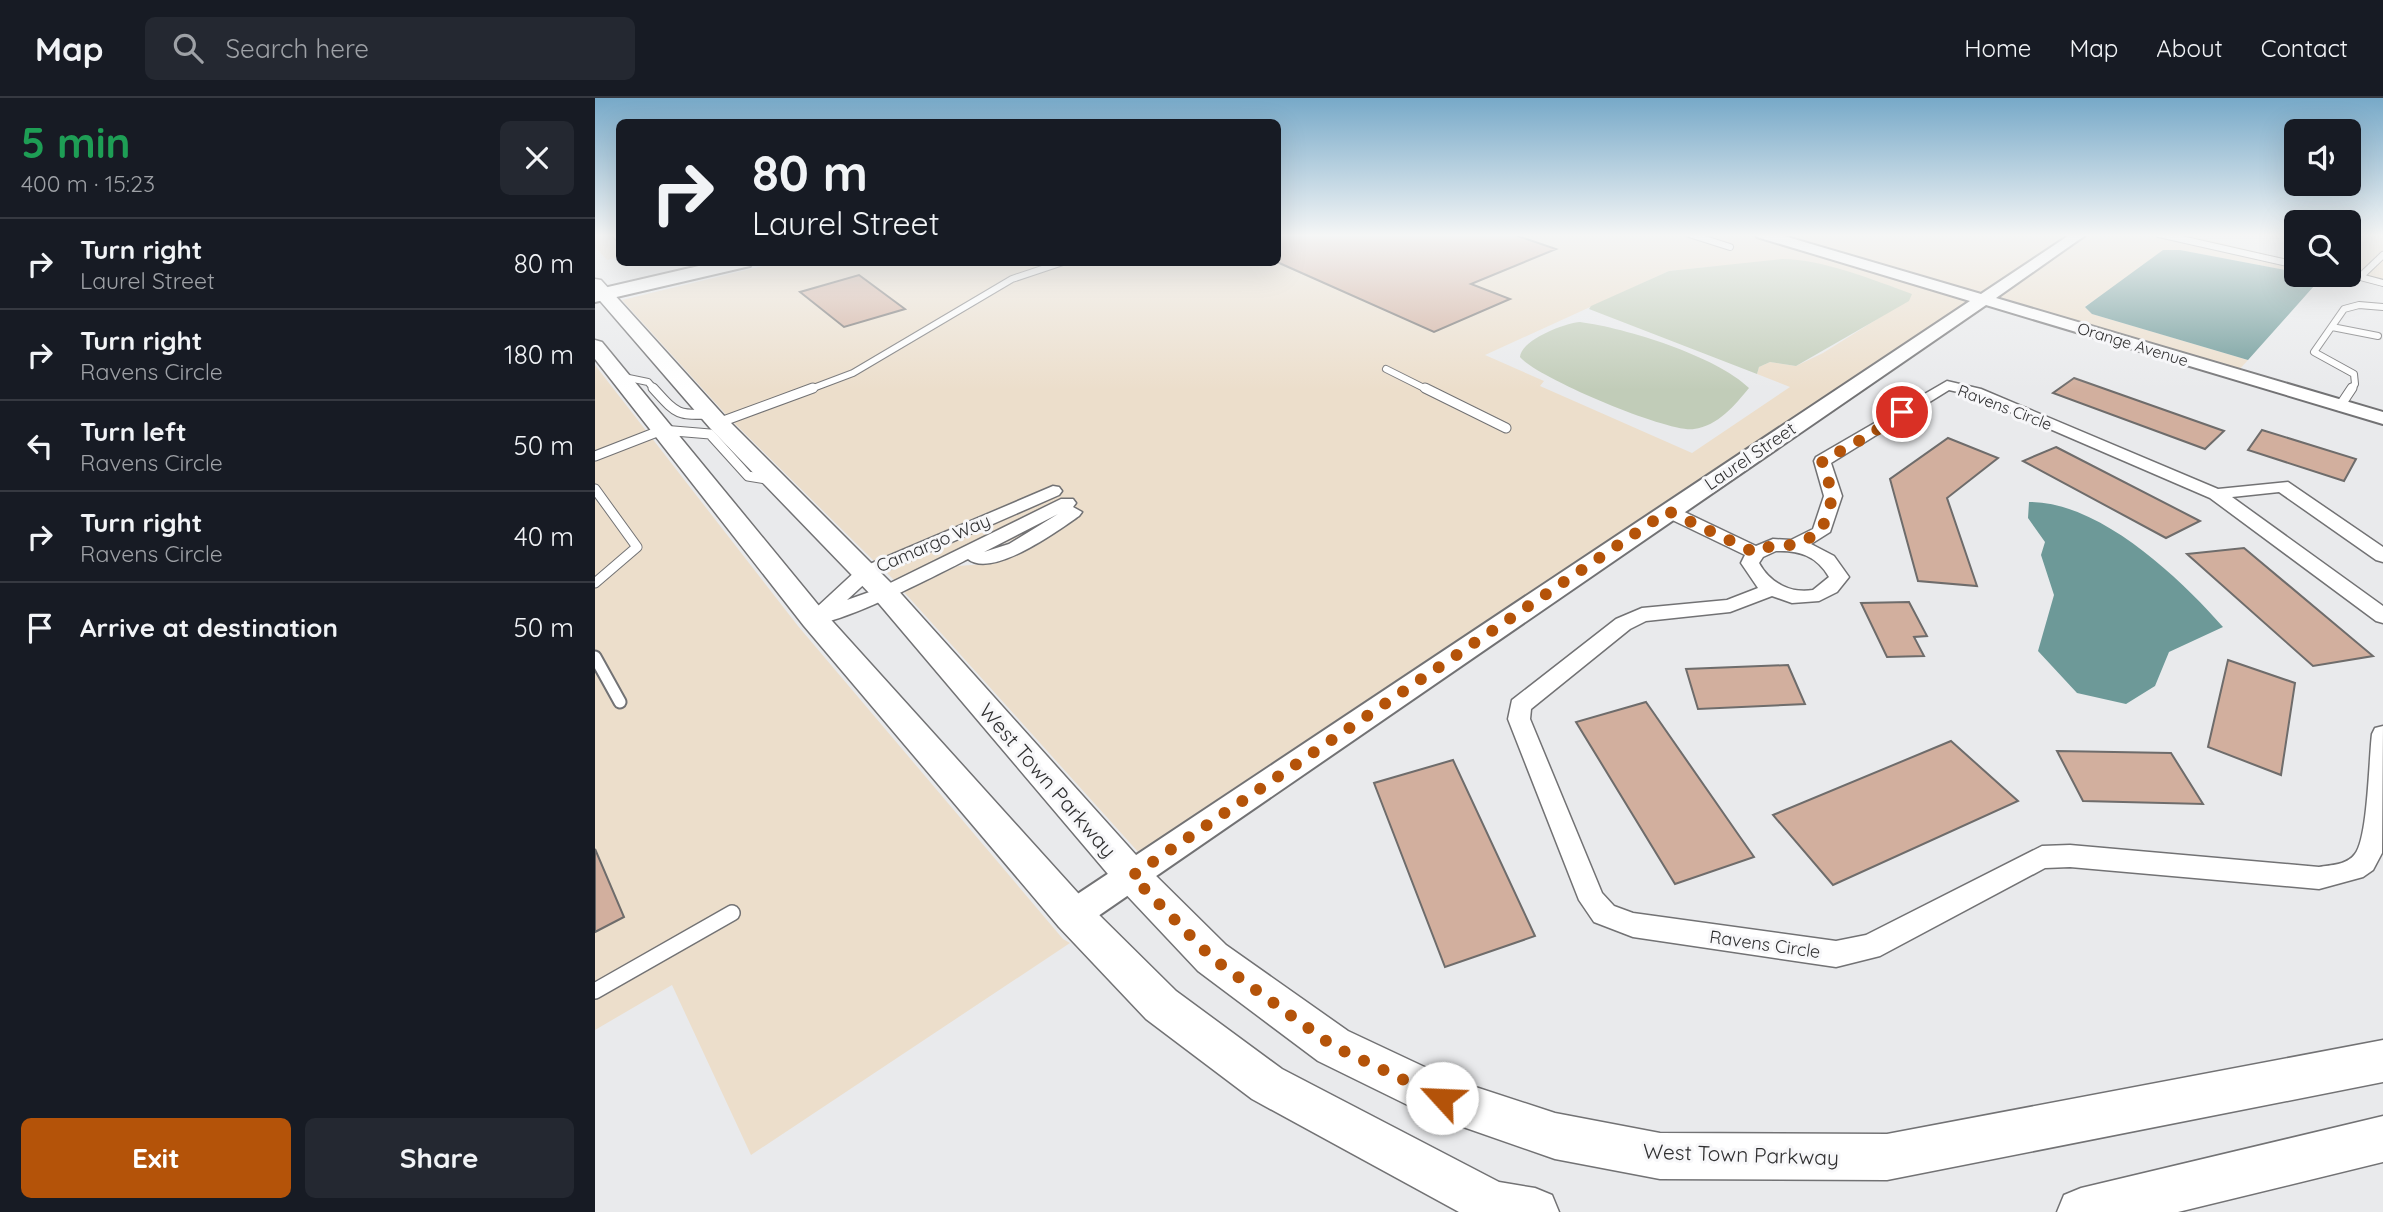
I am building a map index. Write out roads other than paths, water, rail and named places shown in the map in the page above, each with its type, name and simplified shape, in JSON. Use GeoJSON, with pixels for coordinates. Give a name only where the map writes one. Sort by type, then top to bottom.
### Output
{"type":"FeatureCollection","features":[{"type":"Feature","properties":{"kind":"main road","name":"West Town Parkway"},"geometry":{"type":"LineString","coordinates":[[597,288],[714,419],[885,593],[1132,876],[1212,958],[1333,1046],[1442,1098],[1555,1136],[1660,1156],[1887,1157],[2383,1061]]}},
{"type":"Feature","properties":{"kind":"main road"},"geometry":{"type":"LineString","coordinates":[[595,346],[814,619],[1073,915],[1161,1006],[1267,1084],[1494,1205],[1535,1212]]}},
{"type":"Feature","properties":{"kind":"main road"},"geometry":{"type":"LineString","coordinates":[[2081,1212],[2383,1139]]}},
{"type":"Feature","properties":{"kind":"street","name":"Orange Avenue"},"geometry":{"type":"LineString","coordinates":[[1939,286],[2383,418]]}},
{"type":"Feature","properties":{"kind":"street","name":"Laurel Street"},"geometry":{"type":"LineString","coordinates":[[1073,915],[2002,286]]}},
{"type":"Feature","properties":{"kind":"street","name":"Ravens Circle"},"geometry":{"type":"LineString","coordinates":[[1756,553],[1773,545],[1795,545],[1821,532],[1833,496],[1822,461],[1868,436],[1947,385],[1976,392],[2217,494],[2383,616]]}},
{"type":"Feature","properties":{"kind":"street","name":"Ravens Circle"},"geometry":{"type":"LineString","coordinates":[[2217,494],[2282,486],[2383,556]]}},
{"type":"Feature","properties":{"kind":"street","name":"Camargo Way"},"geometry":{"type":"LineString","coordinates":[[1067,500],[1043,534],[984,558],[958,558],[885,593],[814,619],[865,573],[1067,500]]}},
{"type":"Feature","properties":{"kind":"street"},"geometry":{"type":"LineString","coordinates":[[1668,511],[1756,553],[1750,563],[1755,577],[1770,590],[1793,597],[1805,597],[1817,596],[1833,589],[1839,577],[1833,562],[1817,551],[1795,545]]}},
{"type":"Feature","properties":{"kind":"street","name":"Ravens Circle"},"geometry":{"type":"LineString","coordinates":[[1770,590],[1730,606],[1642,615],[1623,624],[1520,706],[1519,719],[1592,900],[1604,914],[1633,925],[1836,954],[1870,947],[2042,857],[2070,856],[2319,878],[2348,874],[2367,860],[2375,832],[2383,734]]}},
{"type":"Feature","properties":{"kind":"lane"},"geometry":{"type":"LineString","coordinates":[[619,376],[648,382],[674,411],[714,419],[853,373],[1000,286]]}},
{"type":"Feature","properties":{"kind":"lane"},"geometry":{"type":"LineString","coordinates":[[2340,406],[2355,384],[2354,374],[2314,352],[2344,309],[2359,305],[2383,307]]}},
{"type":"Feature","properties":{"kind":"lane"},"geometry":{"type":"LineString","coordinates":[[2332,327],[2378,336]]}},
{"type":"Feature","properties":{"kind":"lane"},"geometry":{"type":"LineString","coordinates":[[1386,369],[1506,428]]}},
{"type":"Feature","properties":{"kind":"lane"},"geometry":{"type":"LineString","coordinates":[[595,456],[662,430],[710,434],[748,476],[775,481]]}},
{"type":"Feature","properties":{"kind":"lane"},"geometry":{"type":"LineString","coordinates":[[595,489],[637,547],[595,583]]}},
{"type":"Feature","properties":{"kind":"lane"},"geometry":{"type":"LineString","coordinates":[[595,657],[620,702]]}},
{"type":"Feature","properties":{"kind":"lane"},"geometry":{"type":"LineString","coordinates":[[595,990],[732,913]]}},
{"type":"Feature","properties":{"kind":"water"},"geometry":{"type":"Polygon","coordinates":[[[2114,286],[2313,287],[2248,360],[2092,314],[2085,307],[2114,286]]]}},
{"type":"Feature","properties":{"kind":"water"},"geometry":{"type":"Polygon","coordinates":[[[2029,502],[2056,505],[2083,514],[2110,528],[2161,566],[2223,627],[2169,652],[2155,686],[2126,704],[2077,693],[2038,651],[2054,595],[2041,555],[2045,542],[2028,518],[2029,502]]]}}]}
